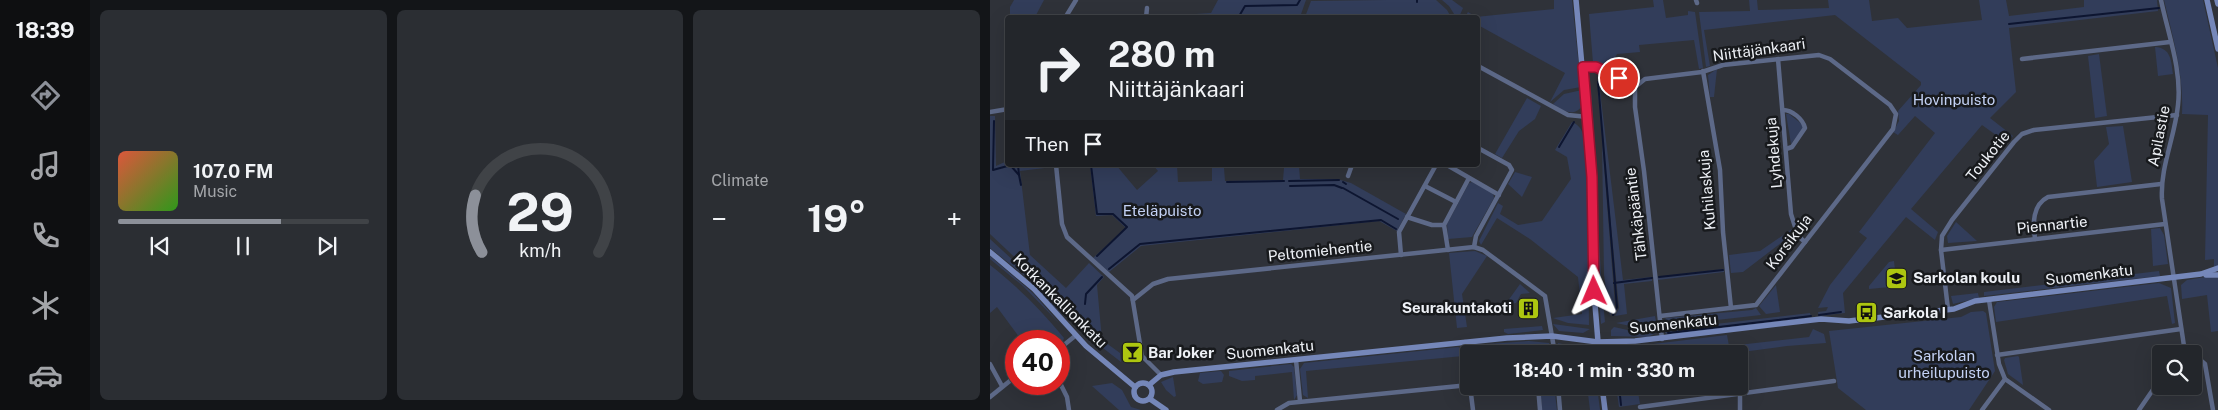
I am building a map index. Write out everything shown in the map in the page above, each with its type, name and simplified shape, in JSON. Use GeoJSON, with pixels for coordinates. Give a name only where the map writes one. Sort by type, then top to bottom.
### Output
{"type":"FeatureCollection","features":[{"type":"Feature","properties":{"kind":"street"},"geometry":{"type":"LineString","coordinates":[[1067,15],[1076,0]]}},
{"type":"Feature","properties":{"kind":"street"},"geometry":{"type":"LineString","coordinates":[[1576,0],[1592,177],[1593,280],[1598,345]]}},
{"type":"Feature","properties":{"kind":"street","name":"Apilastie"},"geometry":{"type":"LineString","coordinates":[[2160,0],[2178,79],[2177,115],[2162,184],[2165,224],[2184,345]]}},
{"type":"Feature","properties":{"kind":"street"},"geometry":{"type":"LineString","coordinates":[[2207,0],[2218,49]]}},
{"type":"Feature","properties":{"kind":"street"},"geometry":{"type":"LineString","coordinates":[[1146,15],[1147,8]]}},
{"type":"Feature","properties":{"kind":"street"},"geometry":{"type":"LineString","coordinates":[[2022,59],[2170,42]]}},
{"type":"Feature","properties":{"kind":"street","name":"Niittäjänkaari"},"geometry":{"type":"LineString","coordinates":[[1635,87],[1640,81],[1648,78],[1704,71],[1723,65],[1817,55],[1827,58],[1890,105],[1896,114]]}},
{"type":"Feature","properties":{"kind":"street","name":"Lyhdekuja"},"geometry":{"type":"LineString","coordinates":[[1778,59],[1792,221],[1798,236],[1805,242]]}},
{"type":"Feature","properties":{"kind":"street"},"geometry":{"type":"LineString","coordinates":[[1480,67],[1568,115],[1588,117]]}},
{"type":"Feature","properties":{"kind":"street"},"geometry":{"type":"LineString","coordinates":[[1583,67],[1596,67],[1635,87]]}},
{"type":"Feature","properties":{"kind":"street","name":"Kuhilaskuja"},"geometry":{"type":"LineString","coordinates":[[1704,71],[1720,170],[1723,232],[1731,308]]}},
{"type":"Feature","properties":{"kind":"street","name":"Tähkäpääntie"},"geometry":{"type":"LineString","coordinates":[[1635,87],[1635,108],[1644,171],[1662,339]]}},
{"type":"Feature","properties":{"kind":"street"},"geometry":{"type":"LineString","coordinates":[[990,112],[1005,109]]}},
{"type":"Feature","properties":{"kind":"street"},"geometry":{"type":"LineString","coordinates":[[1783,110],[1788,110],[1802,120],[1806,128],[1792,147],[1786,148]]}},
{"type":"Feature","properties":{"kind":"street","name":"Korsikuja"},"geometry":{"type":"LineString","coordinates":[[1660,316],[1756,305],[1892,129],[1896,114]]}},
{"type":"Feature","properties":{"kind":"street","name":"Toukotie"},"geometry":{"type":"LineString","coordinates":[[1948,309],[1942,236],[1952,220],[2022,134],[2034,130],[2177,115]]}},
{"type":"Feature","properties":{"kind":"street"},"geometry":{"type":"LineString","coordinates":[[1480,149],[1511,167],[1511,173],[1476,236],[1474,247],[1483,250],[1545,296],[1554,345]]}},
{"type":"Feature","properties":{"kind":"street"},"geometry":{"type":"LineString","coordinates":[[1056,167],[1062,224],[1067,237],[1130,294],[1133,300],[1142,356],[1161,375],[1150,385]]}},
{"type":"Feature","properties":{"kind":"street"},"geometry":{"type":"LineString","coordinates":[[1348,176],[1351,167]]}},
{"type":"Feature","properties":{"kind":"street"},"geometry":{"type":"LineString","coordinates":[[1401,255],[1399,232],[1435,167]]}},
{"type":"Feature","properties":{"kind":"street"},"geometry":{"type":"LineString","coordinates":[[1450,167],[1499,195]]}},
{"type":"Feature","properties":{"kind":"street"},"geometry":{"type":"LineString","coordinates":[[1448,250],[1444,225],[1469,178]]}},
{"type":"Feature","properties":{"kind":"street"},"geometry":{"type":"LineString","coordinates":[[2035,239],[2034,215],[2040,204],[2048,197],[2162,184]]}},
{"type":"Feature","properties":{"kind":"street"},"geometry":{"type":"LineString","coordinates":[[1425,186],[1456,202]]}},
{"type":"Feature","properties":{"kind":"street"},"geometry":{"type":"LineString","coordinates":[[1407,217],[1432,225],[1444,225]]}},
{"type":"Feature","properties":{"kind":"street","name":"Piennartie"},"geometry":{"type":"LineString","coordinates":[[1942,250],[2165,224]]}},
{"type":"Feature","properties":{"kind":"street","name":"Peltomiehentie"},"geometry":{"type":"LineString","coordinates":[[1133,300],[1153,284],[1163,280],[1474,247]]}},
{"type":"Feature","properties":{"kind":"street","name":"Kotkankallionkatu"},"geometry":{"type":"LineString","coordinates":[[990,252],[1034,289],[1075,336],[1135,387]]}},
{"type":"Feature","properties":{"kind":"street","name":"Suomenkatu"},"geometry":{"type":"LineString","coordinates":[[1161,375],[1465,342],[1552,336],[1598,342],[1662,339],[1820,319],[1844,321],[1948,309],[1975,301],[2173,278],[2201,274],[2218,268]]}},
{"type":"Feature","properties":{"kind":"street","name":"Suomenkatu"},"geometry":{"type":"LineString","coordinates":[[2201,274],[2218,276]]}},
{"type":"Feature","properties":{"kind":"street"},"geometry":{"type":"LineString","coordinates":[[1989,300],[1998,355],[2006,379],[2049,410]]}},
{"type":"Feature","properties":{"kind":"street"},"geometry":{"type":"LineString","coordinates":[[1998,355],[2181,329]]}},
{"type":"Feature","properties":{"kind":"street"},"geometry":{"type":"LineString","coordinates":[[1070,340],[1075,336]]}},
{"type":"Feature","properties":{"kind":"street"},"geometry":{"type":"LineString","coordinates":[[1296,360],[1300,402]]}},
{"type":"Feature","properties":{"kind":"street"},"geometry":{"type":"LineString","coordinates":[[2202,361],[2205,364],[2213,410]]}},
{"type":"Feature","properties":{"kind":"street"},"geometry":{"type":"LineString","coordinates":[[990,364],[1002,386]]}},
{"type":"Feature","properties":{"kind":"street"},"geometry":{"type":"LineString","coordinates":[[1982,410],[2006,379]]}},
{"type":"Feature","properties":{"kind":"street"},"geometry":{"type":"LineString","coordinates":[[1748,392],[1834,382]]}},
{"type":"Feature","properties":{"kind":"street"},"geometry":{"type":"LineString","coordinates":[[1142,383],[1150,385],[1152,392],[1150,398],[1143,401],[1137,399],[1134,393],[1135,387],[1142,383]]}},
{"type":"Feature","properties":{"kind":"street"},"geometry":{"type":"LineString","coordinates":[[990,397],[1005,384]]}},
{"type":"Feature","properties":{"kind":"street"},"geometry":{"type":"LineString","coordinates":[[1277,410],[1284,404],[1460,386]]}},
{"type":"Feature","properties":{"kind":"street"},"geometry":{"type":"LineString","coordinates":[[2139,410],[2152,391]]}},
{"type":"Feature","properties":{"kind":"street"},"geometry":{"type":"LineString","coordinates":[[1066,395],[1069,410]]}},
{"type":"Feature","properties":{"kind":"street"},"geometry":{"type":"LineString","coordinates":[[1471,395],[1473,410]]}},
{"type":"Feature","properties":{"kind":"street"},"geometry":{"type":"LineString","coordinates":[[1539,395],[1540,410]]}},
{"type":"Feature","properties":{"kind":"street"},"geometry":{"type":"LineString","coordinates":[[1559,395],[1560,410]]}},
{"type":"Feature","properties":{"kind":"street"},"geometry":{"type":"LineString","coordinates":[[1603,395],[1604,410]]}},
{"type":"Feature","properties":{"kind":"street"},"geometry":{"type":"LineString","coordinates":[[1640,406],[1651,408],[1728,395]]}},
{"type":"Feature","properties":{"kind":"street"},"geometry":{"type":"LineString","coordinates":[[1740,395],[1740,410]]}},
{"type":"Feature","properties":{"kind":"street"},"geometry":{"type":"LineString","coordinates":[[1150,398],[1166,410]]}},
{"type":"Feature","properties":{"kind":"green space"},"geometry":{"type":"Polygon","coordinates":[[[1014,0],[1044,0],[1036,15],[1010,15],[1010,7],[1014,0]]]}},
{"type":"Feature","properties":{"kind":"green space"},"geometry":{"type":"Polygon","coordinates":[[[1218,0],[1306,0],[1301,15],[1180,15],[1211,13],[1218,0]]]}},
{"type":"Feature","properties":{"kind":"green space"},"geometry":{"type":"Polygon","coordinates":[[[1436,0],[1450,15],[1306,15],[1311,1],[1436,0]]]}},
{"type":"Feature","properties":{"kind":"green space"},"geometry":{"type":"Polygon","coordinates":[[[1442,0],[1452,0],[1463,8],[1460,15],[1455,15],[1442,0]]]}},
{"type":"Feature","properties":{"kind":"green space"},"geometry":{"type":"Polygon","coordinates":[[[1554,0],[1572,0],[1581,87],[1564,90],[1550,102],[1565,73],[1480,26],[1480,17],[1554,9],[1554,0]]]}},
{"type":"Feature","properties":{"kind":"green space"},"geometry":{"type":"Polygon","coordinates":[[[1653,0],[1663,0],[1666,18],[1688,15],[1688,11],[1695,12],[1703,68],[1699,69],[1694,40],[1639,45],[1640,52],[1617,54],[1608,70],[1593,63],[1589,14],[1654,7],[1653,0]]]}},
{"type":"Feature","properties":{"kind":"green space","name":"Hovinpuisto"},"geometry":{"type":"Polygon","coordinates":[[[1749,0],[1757,0],[1758,10],[1829,8],[1828,0],[1869,0],[1872,21],[1898,18],[1907,28],[1982,20],[1979,0],[2006,0],[2009,16],[2084,7],[2084,0],[2157,0],[2158,11],[2009,28],[2016,92],[1990,118],[2013,136],[2007,143],[1982,125],[1911,209],[1938,232],[1935,240],[1906,217],[1843,293],[1845,313],[1819,316],[1818,312],[1826,311],[1828,307],[1818,308],[1830,285],[1867,238],[1859,232],[1935,133],[1915,116],[1898,135],[1893,132],[1899,121],[1898,111],[1921,85],[1921,82],[1835,15],[1704,30],[1710,66],[1706,67],[1699,12],[1750,11],[1749,0]]]}},
{"type":"Feature","properties":{"kind":"green space"},"geometry":{"type":"Polygon","coordinates":[[[2164,0],[2203,0],[2218,68],[2218,266],[2214,267],[2214,259],[2205,260],[2208,115],[2182,114],[2180,71],[2164,0]]]}},
{"type":"Feature","properties":{"kind":"green space"},"geometry":{"type":"Polygon","coordinates":[[[2155,47],[2167,52],[2171,60],[2173,74],[2158,76],[2155,47]]]}},
{"type":"Feature","properties":{"kind":"green space"},"geometry":{"type":"Polygon","coordinates":[[[2099,54],[2107,116],[2095,118],[2088,56],[2099,54]]]}},
{"type":"Feature","properties":{"kind":"green space"},"geometry":{"type":"Polygon","coordinates":[[[1717,69],[1714,97],[1710,97],[1708,75],[1717,69]]]}},
{"type":"Feature","properties":{"kind":"green space"},"geometry":{"type":"Polygon","coordinates":[[[1599,83],[1623,280],[1652,277],[1652,281],[1624,284],[1627,314],[1615,316],[1619,308],[1598,93],[1599,83]]]}},
{"type":"Feature","properties":{"kind":"green space"},"geometry":{"type":"Polygon","coordinates":[[[1582,90],[1583,105],[1576,111],[1568,112],[1553,104],[1564,94],[1582,90]]]}},
{"type":"Feature","properties":{"kind":"green space"},"geometry":{"type":"Polygon","coordinates":[[[1589,90],[1591,90],[1593,119],[1600,264],[1605,322],[1601,324],[1593,148],[1589,90]]]}},
{"type":"Feature","properties":{"kind":"green space"},"geometry":{"type":"Polygon","coordinates":[[[1527,98],[1541,106],[1535,119],[1519,131],[1502,158],[1495,154],[1527,98]]]}},
{"type":"Feature","properties":{"kind":"green space"},"geometry":{"type":"Polygon","coordinates":[[[1786,114],[1789,114],[1803,125],[1803,129],[1791,144],[1786,114]]]}},
{"type":"Feature","properties":{"kind":"green space"},"geometry":{"type":"Polygon","coordinates":[[[990,116],[995,116],[996,166],[1005,162],[1005,167],[1053,167],[1020,171],[1030,255],[1066,288],[1089,263],[1104,277],[1097,285],[1102,340],[1120,353],[1121,362],[1085,334],[1024,266],[990,234],[990,116]]]}},
{"type":"Feature","properties":{"kind":"green space"},"geometry":{"type":"Polygon","coordinates":[[[1572,122],[1583,133],[1587,159],[1589,325],[1568,323],[1553,318],[1582,314],[1578,277],[1530,239],[1497,218],[1481,245],[1479,241],[1498,203],[1503,206],[1500,214],[1518,225],[1542,221],[1571,179],[1567,157],[1555,150],[1572,122]]]}},
{"type":"Feature","properties":{"kind":"green space"},"geometry":{"type":"Polygon","coordinates":[[[2123,126],[2132,182],[2097,187],[2094,161],[2109,144],[2106,127],[2123,126]]]}},
{"type":"Feature","properties":{"kind":"green space"},"geometry":{"type":"Polygon","coordinates":[[[1602,141],[1615,305],[1610,316],[1604,275],[1602,141]]]}},
{"type":"Feature","properties":{"kind":"green space","name":"Eteläpuisto"},"geometry":{"type":"Polygon","coordinates":[[[1090,167],[1118,167],[1137,190],[1158,171],[1155,167],[1177,167],[1178,182],[1212,181],[1212,168],[1224,168],[1225,181],[1283,180],[1284,168],[1299,167],[1300,179],[1337,179],[1351,183],[1406,214],[1397,231],[1379,221],[1141,246],[1109,272],[1093,258],[1126,228],[1112,215],[1096,216],[1090,167]]]}},
{"type":"Feature","properties":{"kind":"green space"},"geometry":{"type":"Polygon","coordinates":[[[1515,172],[1532,177],[1522,197],[1508,184],[1515,172]]]}},
{"type":"Feature","properties":{"kind":"green space"},"geometry":{"type":"Polygon","coordinates":[[[1472,182],[1493,193],[1494,198],[1472,237],[1448,239],[1447,224],[1469,183],[1472,182]]]}},
{"type":"Feature","properties":{"kind":"green space"},"geometry":{"type":"Polygon","coordinates":[[[1956,222],[1977,241],[1948,243],[1947,236],[1956,222]]]}},
{"type":"Feature","properties":{"kind":"green space"},"geometry":{"type":"Polygon","coordinates":[[[2160,228],[2164,235],[2168,264],[2153,266],[2151,229],[2160,228]]]}},
{"type":"Feature","properties":{"kind":"green space"},"geometry":{"type":"Polygon","coordinates":[[[1792,229],[1794,233],[1743,272],[1731,273],[1729,255],[1760,251],[1792,229]]]}},
{"type":"Feature","properties":{"kind":"green space"},"geometry":{"type":"Polygon","coordinates":[[[990,239],[1028,274],[1066,320],[1025,276],[990,248],[990,239]]]}},
{"type":"Feature","properties":{"kind":"green space"},"geometry":{"type":"Polygon","coordinates":[[[1475,251],[1487,256],[1462,294],[1467,327],[1457,328],[1449,253],[1475,251]]]}},
{"type":"Feature","properties":{"kind":"green space"},"geometry":{"type":"Polygon","coordinates":[[[990,256],[1034,294],[1060,324],[1023,286],[990,259],[990,256]]]}},
{"type":"Feature","properties":{"kind":"green space"},"geometry":{"type":"Polygon","coordinates":[[[1894,261],[1896,279],[1889,280],[1890,287],[1869,289],[1869,286],[1889,262],[1894,261]]]}},
{"type":"Feature","properties":{"kind":"green space"},"geometry":{"type":"Polygon","coordinates":[[[990,265],[1038,308],[1057,330],[1014,330],[997,307],[990,313],[990,265]]]}},
{"type":"Feature","properties":{"kind":"green space"},"geometry":{"type":"Polygon","coordinates":[[[1724,269],[1724,272],[1658,280],[1658,277],[1724,269]]]}},
{"type":"Feature","properties":{"kind":"green space"},"geometry":{"type":"Polygon","coordinates":[[[2159,271],[2160,276],[1984,296],[1984,292],[2159,271]]]}},
{"type":"Feature","properties":{"kind":"green space"},"geometry":{"type":"Polygon","coordinates":[[[2205,277],[2218,278],[2218,331],[2211,332],[2207,295],[2182,299],[2181,285],[2187,280],[2205,277]]]}},
{"type":"Feature","properties":{"kind":"green space"},"geometry":{"type":"Polygon","coordinates":[[[2159,283],[2171,288],[2175,323],[2172,324],[2167,296],[1996,322],[1994,307],[1997,302],[2159,283]]]}},
{"type":"Feature","properties":{"kind":"green space"},"geometry":{"type":"Polygon","coordinates":[[[1520,284],[1530,293],[1521,294],[1516,303],[1505,305],[1520,284]]]}},
{"type":"Feature","properties":{"kind":"green space"},"geometry":{"type":"Polygon","coordinates":[[[1776,285],[1780,312],[1766,314],[1759,306],[1776,285]]]}},
{"type":"Feature","properties":{"kind":"green space"},"geometry":{"type":"Polygon","coordinates":[[[1978,293],[1979,298],[1953,304],[1951,296],[1978,293]]]}},
{"type":"Feature","properties":{"kind":"green space"},"geometry":{"type":"Polygon","coordinates":[[[1756,308],[1761,315],[1664,326],[1663,322],[1666,318],[1752,310],[1756,308]]]}},
{"type":"Feature","properties":{"kind":"green space","name":"Sarkolan urheilupuisto"},"geometry":{"type":"Polygon","coordinates":[[[1983,311],[1986,313],[1995,371],[1969,410],[1866,410],[1838,388],[1829,331],[1961,317],[1971,312],[1983,311]]]}},
{"type":"Feature","properties":{"kind":"green space"},"geometry":{"type":"Polygon","coordinates":[[[1810,313],[1811,317],[1669,335],[1664,332],[1664,330],[1810,313]]]}},
{"type":"Feature","properties":{"kind":"green space"},"geometry":{"type":"Polygon","coordinates":[[[1655,316],[1657,327],[1640,328],[1616,323],[1655,316]]]}},
{"type":"Feature","properties":{"kind":"green space"},"geometry":{"type":"Polygon","coordinates":[[[1553,324],[1590,329],[1583,333],[1559,331],[1553,324]]]}},
{"type":"Feature","properties":{"kind":"green space"},"geometry":{"type":"Polygon","coordinates":[[[1542,326],[1543,330],[1508,334],[1504,332],[1504,329],[1542,326]]]}},
{"type":"Feature","properties":{"kind":"green space"},"geometry":{"type":"Polygon","coordinates":[[[1614,327],[1632,331],[1658,332],[1648,337],[1611,336],[1611,330],[1614,327]]]}},
{"type":"Feature","properties":{"kind":"green space"},"geometry":{"type":"Polygon","coordinates":[[[1813,329],[1824,334],[1826,343],[1748,351],[1748,345],[1738,345],[1809,337],[1813,329]]]}},
{"type":"Feature","properties":{"kind":"green space"},"geometry":{"type":"Polygon","coordinates":[[[1727,335],[1729,345],[1645,345],[1727,335]]]}},
{"type":"Feature","properties":{"kind":"green space"},"geometry":{"type":"Polygon","coordinates":[[[1529,341],[1549,343],[1550,345],[1475,345],[1529,341]]]}},
{"type":"Feature","properties":{"kind":"green space"},"geometry":{"type":"Polygon","coordinates":[[[1460,348],[1460,356],[1306,371],[1308,398],[1303,395],[1300,369],[1304,363],[1460,348]]]}},
{"type":"Feature","properties":{"kind":"green space"},"geometry":{"type":"Polygon","coordinates":[[[2018,356],[2023,385],[2008,374],[2004,360],[2005,358],[2018,356]]]}},
{"type":"Feature","properties":{"kind":"green space"},"geometry":{"type":"Polygon","coordinates":[[[1291,364],[1294,367],[1297,395],[1294,400],[1292,372],[1255,376],[1255,380],[1242,381],[1229,376],[1229,371],[1291,364]]]}},
{"type":"Feature","properties":{"kind":"green space"},"geometry":{"type":"Polygon","coordinates":[[[1221,371],[1224,375],[1222,382],[1203,384],[1198,381],[1200,373],[1221,371]]]}},
{"type":"Feature","properties":{"kind":"green space"},"geometry":{"type":"Polygon","coordinates":[[[1173,377],[1176,396],[1174,397],[1161,382],[1173,377]]]}},
{"type":"Feature","properties":{"kind":"green space"},"geometry":{"type":"Polygon","coordinates":[[[1112,383],[1122,390],[1131,407],[1141,410],[1119,410],[1092,386],[1112,383]]]}},
{"type":"Feature","properties":{"kind":"green space"},"geometry":{"type":"Polygon","coordinates":[[[1541,395],[1555,395],[1557,410],[1542,410],[1541,395]]]}},
{"type":"Feature","properties":{"kind":"green space"},"geometry":{"type":"Polygon","coordinates":[[[1588,395],[1598,395],[1600,410],[1590,410],[1588,395]]]}},
{"type":"Feature","properties":{"kind":"green space"},"geometry":{"type":"Polygon","coordinates":[[[1617,395],[1638,395],[1640,404],[1619,407],[1617,395]]]}},
{"type":"Feature","properties":{"kind":"waterway"},"geometry":{"type":"LineString","coordinates":[[1240,15],[1245,6],[1297,5],[1300,0]]}},
{"type":"Feature","properties":{"kind":"waterway"},"geometry":{"type":"LineString","coordinates":[[2009,24],[2159,8]]}},
{"type":"Feature","properties":{"kind":"waterway"},"geometry":{"type":"LineString","coordinates":[[1598,82],[1617,307],[1613,315]]}},
{"type":"Feature","properties":{"kind":"waterway"},"geometry":{"type":"LineString","coordinates":[[994,121],[993,170],[1005,167]]}},
{"type":"Feature","properties":{"kind":"waterway"},"geometry":{"type":"LineString","coordinates":[[1559,147],[1574,122]]}},
{"type":"Feature","properties":{"kind":"waterway"},"geometry":{"type":"LineString","coordinates":[[1012,167],[1019,175],[1021,185]]}},
{"type":"Feature","properties":{"kind":"waterway"},"geometry":{"type":"LineString","coordinates":[[1018,167],[1019,175]]}},
{"type":"Feature","properties":{"kind":"waterway"},"geometry":{"type":"LineString","coordinates":[[1091,167],[1097,214],[1113,214],[1127,227],[1097,256]]}},
{"type":"Feature","properties":{"kind":"waterway"},"geometry":{"type":"LineString","coordinates":[[1289,181],[1339,180]]}},
{"type":"Feature","properties":{"kind":"waterway"},"geometry":{"type":"LineString","coordinates":[[1227,182],[1284,181]]}},
{"type":"Feature","properties":{"kind":"waterway"},"geometry":{"type":"LineString","coordinates":[[1290,186],[1334,185],[1342,188]]}},
{"type":"Feature","properties":{"kind":"waterway"},"geometry":{"type":"LineString","coordinates":[[1343,188],[1398,219]]}},
{"type":"Feature","properties":{"kind":"waterway"},"geometry":{"type":"LineString","coordinates":[[1109,269],[1140,244],[1381,220],[1396,229]]}},
{"type":"Feature","properties":{"kind":"waterway"},"geometry":{"type":"LineString","coordinates":[[1659,277],[1723,270]]}},
{"type":"Feature","properties":{"kind":"waterway"},"geometry":{"type":"LineString","coordinates":[[1085,304],[1086,294],[1102,277]]}},
{"type":"Feature","properties":{"kind":"waterway"},"geometry":{"type":"LineString","coordinates":[[1614,283],[1652,278]]}},
{"type":"Feature","properties":{"kind":"waterway"},"geometry":{"type":"LineString","coordinates":[[1819,315],[1841,312]]}},
{"type":"Feature","properties":{"kind":"waterway"},"geometry":{"type":"LineString","coordinates":[[1668,333],[1811,316]]}},
{"type":"Feature","properties":{"kind":"waterway"},"geometry":{"type":"LineString","coordinates":[[1620,395],[1621,405]]}},
{"type":"Feature","properties":{"kind":"place","name":"Sarkolan koulu"},"geometry":{"type":"Point","coordinates":[1897,278]}},
{"type":"Feature","properties":{"kind":"place","name":"Seurakuntakoti"},"geometry":{"type":"Point","coordinates":[1528,308]}},
{"type":"Feature","properties":{"kind":"place","name":"Sarkola I"},"geometry":{"type":"Point","coordinates":[1867,313]}},
{"type":"Feature","properties":{"kind":"place","name":"Bar Joker"},"geometry":{"type":"Point","coordinates":[1132,353]}},
{"type":"Feature","properties":{"kind":"route"},"geometry":{"type":"LineString","coordinates":[[1594,291],[1592,177],[1583,67],[1596,67],[1619,78]]}}]}
